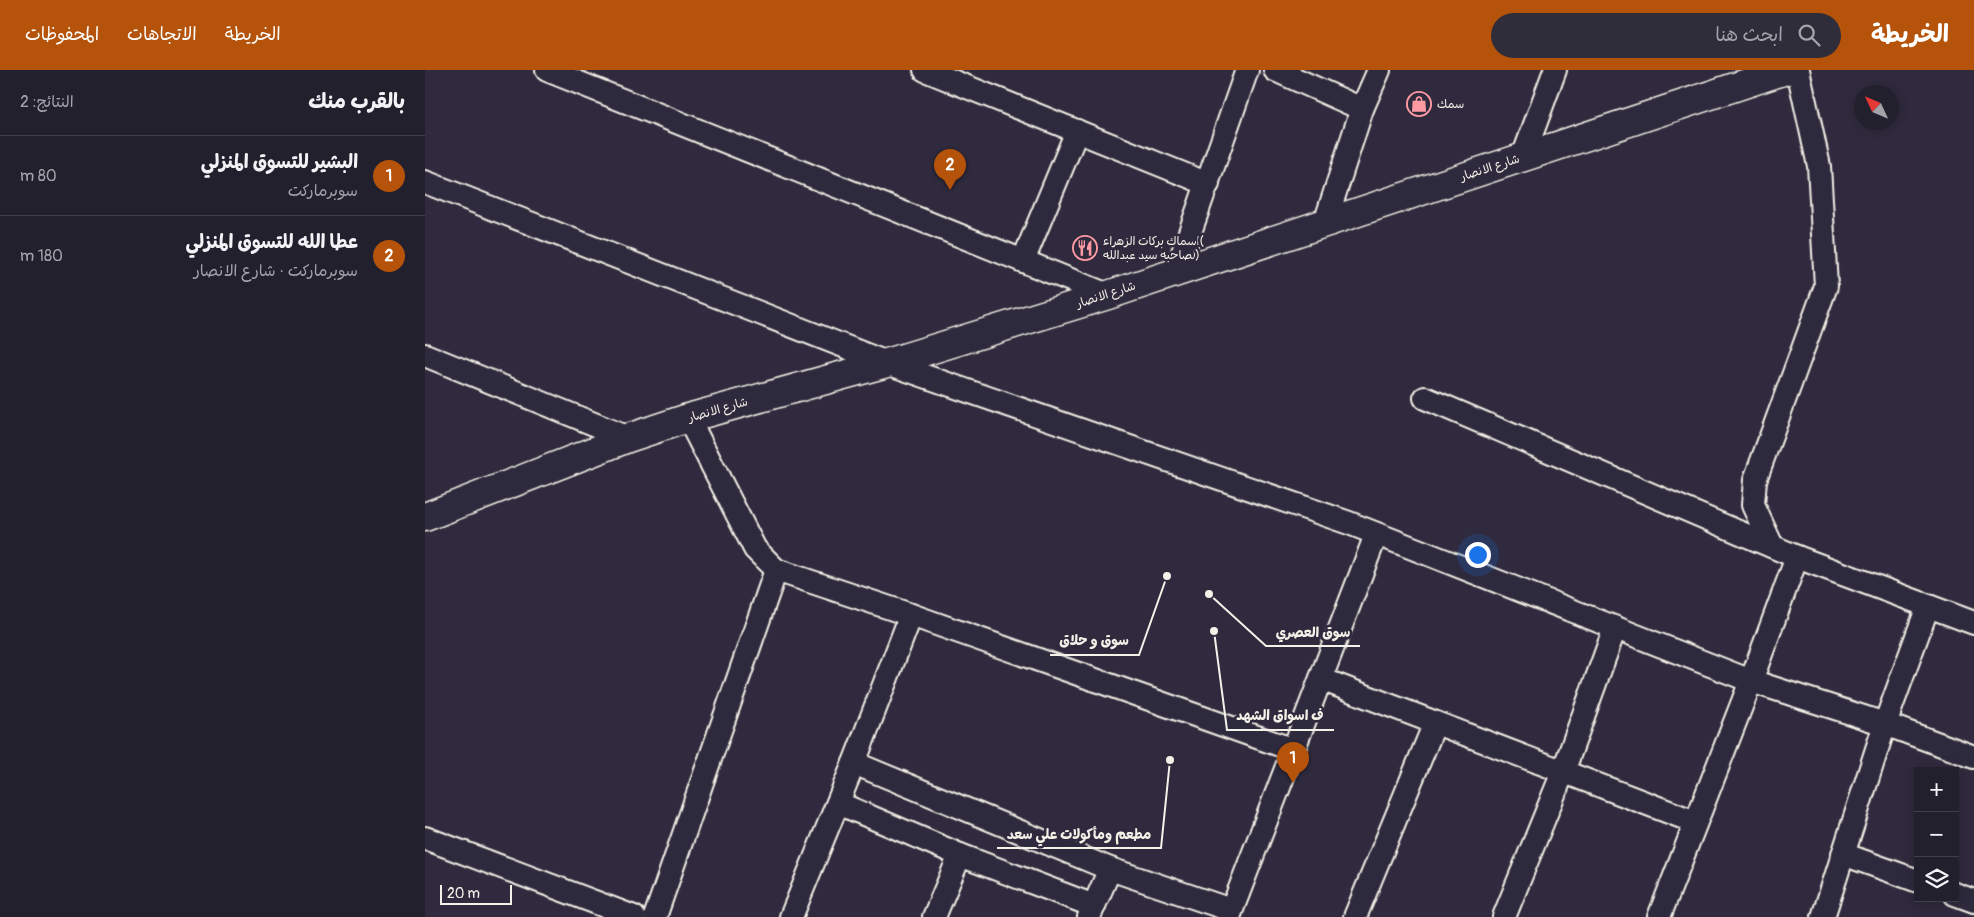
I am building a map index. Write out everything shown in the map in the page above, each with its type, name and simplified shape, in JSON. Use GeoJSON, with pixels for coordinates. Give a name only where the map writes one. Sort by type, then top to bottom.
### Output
{"type":"FeatureCollection","features":[{"type":"Feature","properties":{"kind":"street"},"geometry":{"type":"LineString","coordinates":[[547,70],[1107,295]]}},
{"type":"Feature","properties":{"kind":"street"},"geometry":{"type":"LineString","coordinates":[[925,70],[1208,184]]}},
{"type":"Feature","properties":{"kind":"street"},"geometry":{"type":"LineString","coordinates":[[1176,272],[1247,70]]}},
{"type":"Feature","properties":{"kind":"street"},"geometry":{"type":"LineString","coordinates":[[1275,70],[1362,109]]}},
{"type":"Feature","properties":{"kind":"street"},"geometry":{"type":"LineString","coordinates":[[1325,223],[1362,109],[1379,70]]}},
{"type":"Feature","properties":{"kind":"street"},"geometry":{"type":"LineString","coordinates":[[1523,157],[1555,70]]}},
{"type":"Feature","properties":{"kind":"street","name":"شارع الانصار"},"geometry":{"type":"LineString","coordinates":[[425,517],[628,438],[689,418],[887,363],[1107,295],[1786,70]]}},
{"type":"Feature","properties":{"kind":"street"},"geometry":{"type":"LineString","coordinates":[[1772,546],[1753,505],[1755,480],[1826,286],[1819,166],[1798,70]]}},
{"type":"Feature","properties":{"kind":"street"},"geometry":{"type":"LineString","coordinates":[[1023,261],[1077,131]]}},
{"type":"Feature","properties":{"kind":"street"},"geometry":{"type":"LineString","coordinates":[[425,182],[887,363],[1339,520],[1751,681],[1885,724],[1974,757]]}},
{"type":"Feature","properties":{"kind":"street"},"geometry":{"type":"LineString","coordinates":[[425,354],[628,438]]}},
{"type":"Feature","properties":{"kind":"street"},"geometry":{"type":"LineString","coordinates":[[1425,398],[1797,557],[1974,623]]}},
{"type":"Feature","properties":{"kind":"street"},"geometry":{"type":"LineString","coordinates":[[689,418],[755,549],[776,570],[911,615],[1294,750]]}},
{"type":"Feature","properties":{"kind":"street"},"geometry":{"type":"LineString","coordinates":[[854,763],[1110,869],[1230,914],[1376,535]]}},
{"type":"Feature","properties":{"kind":"street"},"geometry":{"type":"LineString","coordinates":[[1659,917],[1797,557]]}},
{"type":"Feature","properties":{"kind":"street"},"geometry":{"type":"LineString","coordinates":[[655,917],[776,570]]}},
{"type":"Feature","properties":{"kind":"street"},"geometry":{"type":"LineString","coordinates":[[1823,917],[1885,724],[1928,606]]}},
{"type":"Feature","properties":{"kind":"street"},"geometry":{"type":"LineString","coordinates":[[791,917],[854,763],[911,615]]}},
{"type":"Feature","properties":{"kind":"street"},"geometry":{"type":"LineString","coordinates":[[1505,917],[1563,772],[1615,628]]}},
{"type":"Feature","properties":{"kind":"street"},"geometry":{"type":"LineString","coordinates":[[1321,680],[1695,822]]}},
{"type":"Feature","properties":{"kind":"street"},"geometry":{"type":"LineString","coordinates":[[1355,917],[1435,723]]}},
{"type":"Feature","properties":{"kind":"street"},"geometry":{"type":"LineString","coordinates":[[838,803],[1092,911],[1110,869]]}},
{"type":"Feature","properties":{"kind":"street"},"geometry":{"type":"LineString","coordinates":[[425,838],[634,917]]}},
{"type":"Feature","properties":{"kind":"street"},"geometry":{"type":"LineString","coordinates":[[1843,854],[1914,880]]}},
{"type":"Feature","properties":{"kind":"street"},"geometry":{"type":"LineString","coordinates":[[934,917],[960,855]]}},
{"type":"Feature","properties":{"kind":"street"},"geometry":{"type":"LineString","coordinates":[[1959,895],[1974,901]]}},
{"type":"Feature","properties":{"kind":"place","name":"سمك"},"geometry":{"type":"Point","coordinates":[1419,104]}},
{"type":"Feature","properties":{"kind":"place","name":"عطا الله للتسوق المنزلي"},"geometry":{"type":"Point","coordinates":[950,190]}},
{"type":"Feature","properties":{"kind":"place","name":"اسماك بركات الزهراء( لصاحبه سيد عبدالله)"},"geometry":{"type":"Point","coordinates":[1085,248]}},
{"type":"Feature","properties":{"kind":"place","name":"سوق و حلاق"},"geometry":{"type":"Point","coordinates":[1167,576]}},
{"type":"Feature","properties":{"kind":"place","name":"سوق العصري"},"geometry":{"type":"Point","coordinates":[1209,594]}},
{"type":"Feature","properties":{"kind":"place","name":"ف اسواق الشهد"},"geometry":{"type":"Point","coordinates":[1214,631]}},
{"type":"Feature","properties":{"kind":"place","name":"مطعم ومأكولات علي سعد"},"geometry":{"type":"Point","coordinates":[1170,760]}},
{"type":"Feature","properties":{"kind":"place","name":"البشير للتسوق المنزلي"},"geometry":{"type":"Point","coordinates":[1293,783]}}]}
